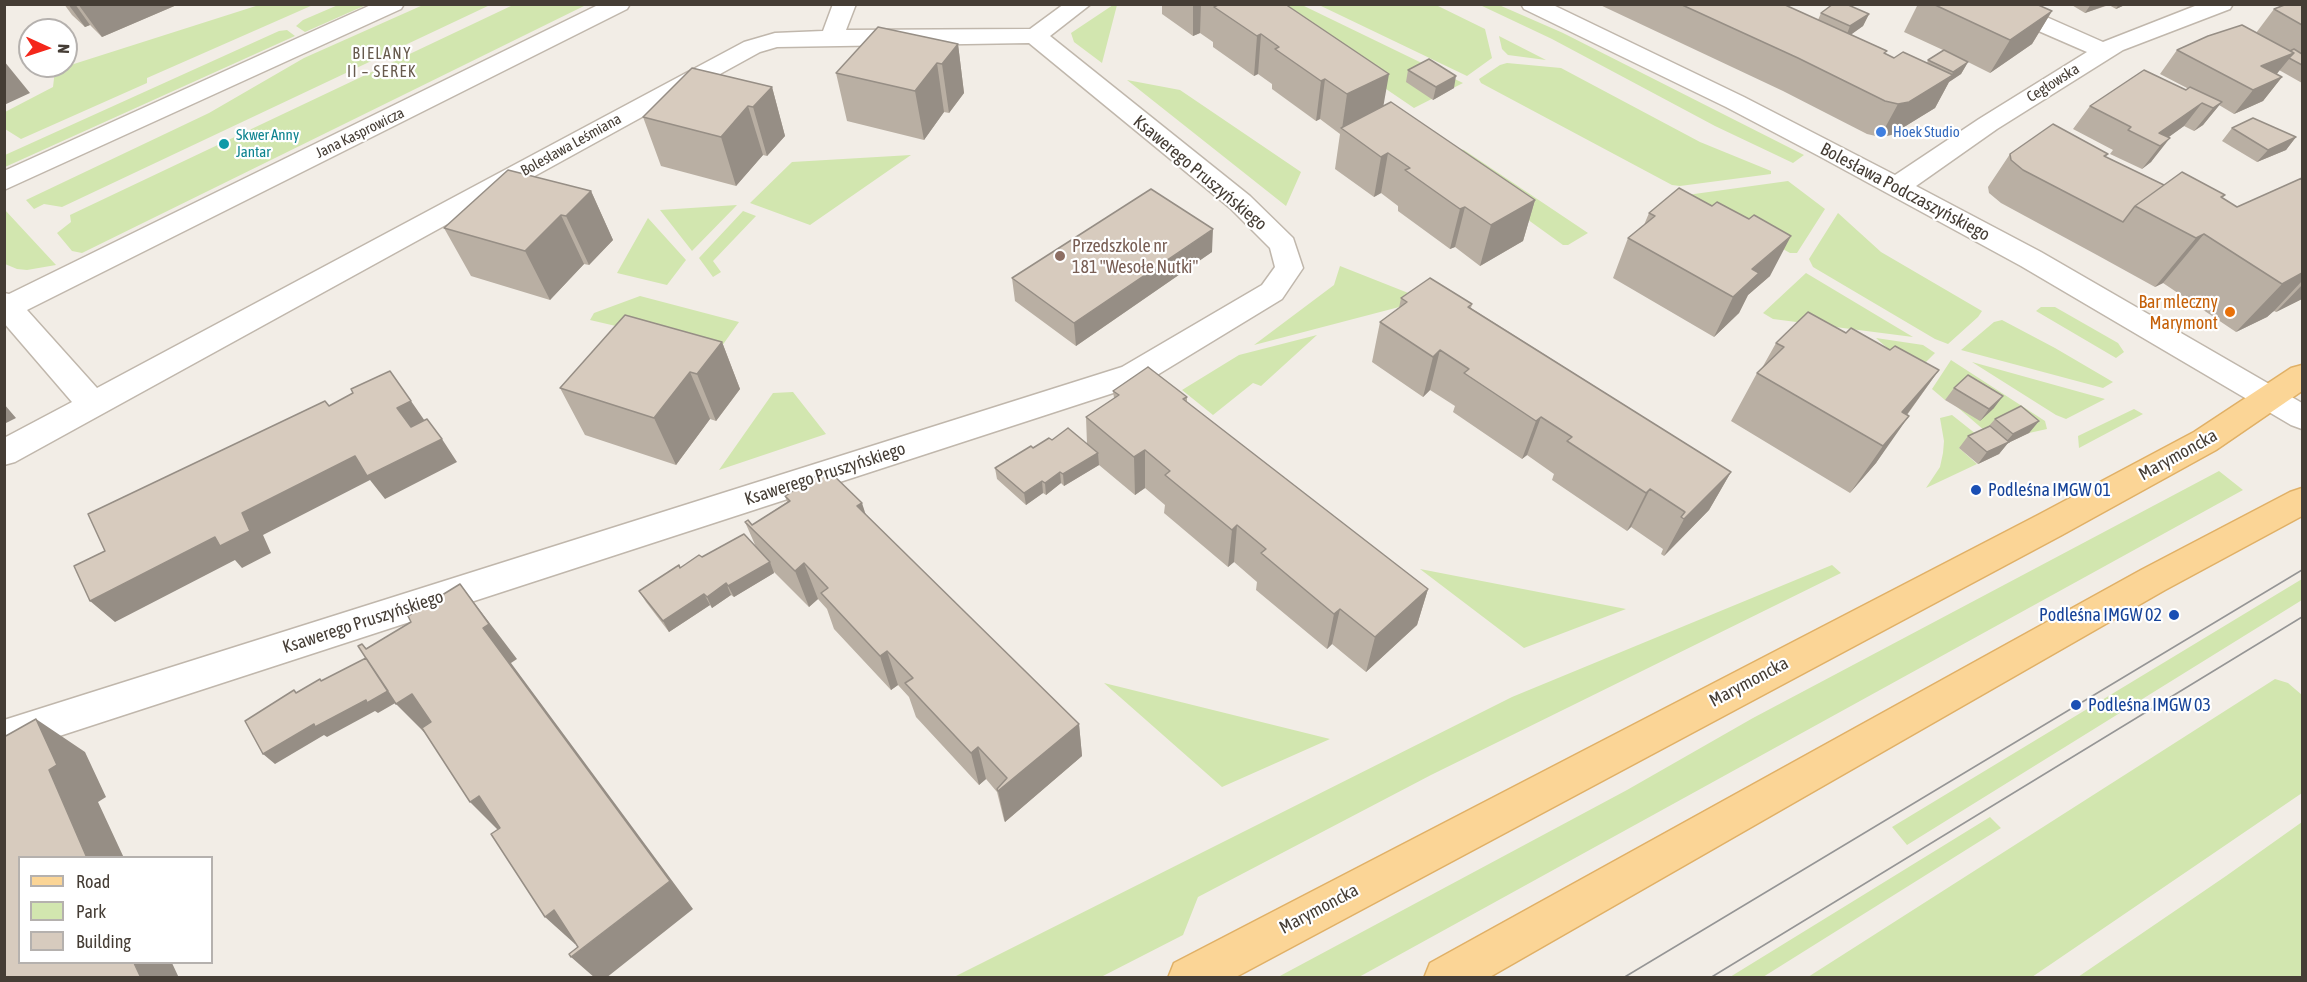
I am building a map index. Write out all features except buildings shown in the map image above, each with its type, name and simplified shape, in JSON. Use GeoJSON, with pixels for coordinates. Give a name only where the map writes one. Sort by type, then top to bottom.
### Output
{"type":"FeatureCollection","features":[{"type":"Feature","properties":{"kind":"main road","name":"Marymoncka"},"geometry":{"type":"LineString","coordinates":[[1189,978],[2031,536],[2205,441],[2302,376]]}},
{"type":"Feature","properties":{"kind":"main road"},"geometry":{"type":"LineString","coordinates":[[1445,978],[2153,580],[2302,501]]}},
{"type":"Feature","properties":{"kind":"street"},"geometry":{"type":"LineString","coordinates":[[4,182],[393,4]]}},
{"type":"Feature","properties":{"kind":"street","name":"Jana Kasprowicza"},"geometry":{"type":"LineString","coordinates":[[6,306],[619,4]]}},
{"type":"Feature","properties":{"kind":"street"},"geometry":{"type":"LineString","coordinates":[[834,39],[836,23],[845,4]]}},
{"type":"Feature","properties":{"kind":"street"},"geometry":{"type":"LineString","coordinates":[[1035,36],[1080,4]]}},
{"type":"Feature","properties":{"kind":"street","name":"Bolesława Podczaszyńskiego"},"geometry":{"type":"LineString","coordinates":[[1532,4],[1735,102],[2031,259],[2302,417]]}},
{"type":"Feature","properties":{"kind":"street"},"geometry":{"type":"LineString","coordinates":[[1996,4],[2104,51]]}},
{"type":"Feature","properties":{"kind":"street","name":"Cegłowska"},"geometry":{"type":"LineString","coordinates":[[1898,188],[1911,176],[1988,124],[2104,51],[2222,4]]}},
{"type":"Feature","properties":{"kind":"street","name":"Bolesława Leśmiana"},"geometry":{"type":"LineString","coordinates":[[93,405],[752,47],[775,40],[1035,36]]}},
{"type":"Feature","properties":{"kind":"street","name":"Ksawerego Pruszyńskiego"},"geometry":{"type":"LineString","coordinates":[[4,737],[1133,375],[1272,292],[1289,268],[1283,245],[1240,202],[1035,36]]}},
{"type":"Feature","properties":{"kind":"street"},"geometry":{"type":"LineString","coordinates":[[4,453],[93,405],[6,306]]}},
{"type":"Feature","properties":{"kind":"green space"},"geometry":{"type":"Polygon","coordinates":[[[1267,4],[1302,5],[1463,83],[1414,108],[1311,38],[1267,4]]]}},
{"type":"Feature","properties":{"kind":"green space"},"geometry":{"type":"Polygon","coordinates":[[[259,5],[313,5],[147,78],[147,83],[21,139],[5,129],[5,112],[53,87],[54,78],[78,78],[78,63],[259,5]]]}},
{"type":"Feature","properties":{"kind":"green space"},"geometry":{"type":"Polygon","coordinates":[[[338,5],[366,5],[305,32],[296,26],[303,20],[338,5]]]}},
{"type":"Feature","properties":{"kind":"green space"},"geometry":{"type":"Polygon","coordinates":[[[423,5],[490,5],[62,207],[44,204],[34,209],[26,200],[209,113],[304,58],[423,5]]]}},
{"type":"Feature","properties":{"kind":"green space"},"geometry":{"type":"Polygon","coordinates":[[[513,5],[586,5],[82,253],[72,251],[57,233],[71,222],[70,215],[513,5]]]}},
{"type":"Feature","properties":{"kind":"green space"},"geometry":{"type":"Polygon","coordinates":[[[1113,5],[1117,5],[1102,63],[1074,42],[1071,33],[1113,5]]]}},
{"type":"Feature","properties":{"kind":"green space"},"geometry":{"type":"Polygon","coordinates":[[[1319,5],[1436,5],[1485,29],[1492,58],[1467,76],[1319,5]]]}},
{"type":"Feature","properties":{"kind":"green space"},"geometry":{"type":"Polygon","coordinates":[[[1480,5],[1499,5],[1563,33],[1804,155],[1793,163],[1715,126],[1552,39],[1480,5]]]}},
{"type":"Feature","properties":{"kind":"green space"},"geometry":{"type":"Polygon","coordinates":[[[287,30],[295,36],[5,167],[5,155],[279,31],[287,30]]]}},
{"type":"Feature","properties":{"kind":"green space"},"geometry":{"type":"Polygon","coordinates":[[[1499,36],[1546,60],[1508,55],[1502,49],[1499,36]]]}},
{"type":"Feature","properties":{"kind":"green space"},"geometry":{"type":"Polygon","coordinates":[[[1507,63],[1561,68],[1700,142],[1771,171],[1771,174],[1680,186],[1672,185],[1481,83],[1479,79],[1507,63]]]}},
{"type":"Feature","properties":{"kind":"green space"},"geometry":{"type":"Polygon","coordinates":[[[1127,80],[1180,90],[1301,172],[1286,206],[1127,80]]]}},
{"type":"Feature","properties":{"kind":"green space"},"geometry":{"type":"Polygon","coordinates":[[[1460,149],[1588,233],[1568,245],[1563,245],[1445,160],[1460,149]]]}},
{"type":"Feature","properties":{"kind":"green space"},"geometry":{"type":"Polygon","coordinates":[[[911,155],[810,225],[750,203],[792,162],[911,155]]]}},
{"type":"Feature","properties":{"kind":"green space"},"geometry":{"type":"Polygon","coordinates":[[[1788,181],[1825,209],[1797,253],[1790,253],[1687,195],[1788,181]]]}},
{"type":"Feature","properties":{"kind":"green space"},"geometry":{"type":"Polygon","coordinates":[[[737,205],[692,251],[660,210],[737,205]]]}},
{"type":"Feature","properties":{"kind":"green space"},"geometry":{"type":"Polygon","coordinates":[[[5,210],[56,265],[27,270],[5,264],[5,210]]]}},
{"type":"Feature","properties":{"kind":"green space"},"geometry":{"type":"Polygon","coordinates":[[[743,211],[756,216],[713,261],[721,272],[713,277],[699,258],[743,211]]]}},
{"type":"Feature","properties":{"kind":"green space"},"geometry":{"type":"Polygon","coordinates":[[[1838,213],[1881,252],[1982,311],[1978,317],[1948,344],[1935,339],[1813,267],[1809,259],[1838,213]]]}},
{"type":"Feature","properties":{"kind":"green space"},"geometry":{"type":"Polygon","coordinates":[[[648,218],[686,260],[667,285],[617,273],[648,218]]]}},
{"type":"Feature","properties":{"kind":"green space"},"geometry":{"type":"Polygon","coordinates":[[[1340,266],[1426,300],[1254,345],[1334,285],[1340,266]]]}},
{"type":"Feature","properties":{"kind":"green space"},"geometry":{"type":"Polygon","coordinates":[[[1806,273],[1913,337],[1773,319],[1763,313],[1806,273]]]}},
{"type":"Feature","properties":{"kind":"green space"},"geometry":{"type":"Polygon","coordinates":[[[640,296],[739,322],[719,350],[590,320],[594,313],[640,296]]]}},
{"type":"Feature","properties":{"kind":"green space"},"geometry":{"type":"Polygon","coordinates":[[[2041,307],[2055,307],[2118,343],[2124,352],[2116,358],[2036,311],[2041,307]]]}},
{"type":"Feature","properties":{"kind":"green space"},"geometry":{"type":"Polygon","coordinates":[[[2002,320],[2113,382],[2103,388],[1961,350],[1994,322],[2002,320]]]}},
{"type":"Feature","properties":{"kind":"green space"},"geometry":{"type":"Polygon","coordinates":[[[1317,335],[1261,386],[1253,383],[1213,415],[1182,390],[1239,355],[1317,335]]]}},
{"type":"Feature","properties":{"kind":"green space"},"geometry":{"type":"Polygon","coordinates":[[[1876,338],[1923,345],[1935,353],[1915,373],[1876,338]]]}},
{"type":"Feature","properties":{"kind":"green space"},"geometry":{"type":"Polygon","coordinates":[[[1951,360],[2045,421],[2047,429],[2029,433],[2011,418],[1985,431],[1956,406],[1959,387],[1945,400],[1932,389],[1951,360]]]}},
{"type":"Feature","properties":{"kind":"green space"},"geometry":{"type":"Polygon","coordinates":[[[1972,362],[2105,399],[2066,419],[1972,362]]]}},
{"type":"Feature","properties":{"kind":"green space"},"geometry":{"type":"Polygon","coordinates":[[[793,392],[826,434],[719,470],[773,393],[793,392]]]}},
{"type":"Feature","properties":{"kind":"green space"},"geometry":{"type":"Polygon","coordinates":[[[2134,409],[2143,414],[2079,448],[2078,436],[2134,409]]]}},
{"type":"Feature","properties":{"kind":"green space"},"geometry":{"type":"Polygon","coordinates":[[[1952,415],[1981,438],[1959,448],[1977,464],[1926,488],[1940,467],[1943,453],[1944,441],[1940,418],[1952,415]]]}},
{"type":"Feature","properties":{"kind":"green space"},"geometry":{"type":"Polygon","coordinates":[[[2219,471],[2243,490],[1359,977],[1278,977],[1627,790],[1753,718],[2219,471]]]}},
{"type":"Feature","properties":{"kind":"green space"},"geometry":{"type":"Polygon","coordinates":[[[1832,565],[1841,573],[1431,775],[1198,897],[1183,935],[1101,977],[954,977],[1512,697],[1832,565]]]}},
{"type":"Feature","properties":{"kind":"green space"},"geometry":{"type":"Polygon","coordinates":[[[1420,569],[1626,609],[1524,648],[1420,569]]]}},
{"type":"Feature","properties":{"kind":"green space"},"geometry":{"type":"Polygon","coordinates":[[[2302,579],[2302,600],[1907,845],[1892,827],[2302,579]]]}},
{"type":"Feature","properties":{"kind":"green space"},"geometry":{"type":"Polygon","coordinates":[[[2275,679],[2288,683],[2302,695],[2302,793],[2032,977],[1808,977],[2275,679]]]}},
{"type":"Feature","properties":{"kind":"green space"},"geometry":{"type":"Polygon","coordinates":[[[1104,683],[1330,739],[1222,787],[1104,683]]]}},
{"type":"Feature","properties":{"kind":"green space"},"geometry":{"type":"Polygon","coordinates":[[[1990,817],[2001,828],[1763,977],[1730,977],[1990,817]]]}},
{"type":"Feature","properties":{"kind":"green space"},"geometry":{"type":"Polygon","coordinates":[[[2302,822],[2302,977],[2078,977],[2226,876],[2302,822]]]}},
{"type":"Feature","properties":{"kind":"tram line"},"geometry":{"type":"LineString","coordinates":[[1623,978],[2302,570]]}},
{"type":"Feature","properties":{"kind":"tram line"},"geometry":{"type":"LineString","coordinates":[[1710,978],[2302,617]]}},
{"type":"Feature","properties":{"kind":"place","name":"Hoek Studio"},"geometry":{"type":"Point","coordinates":[1881,132]}},
{"type":"Feature","properties":{"kind":"place","name":"Skwer Anny Jantar"},"geometry":{"type":"Point","coordinates":[224,144]}},
{"type":"Feature","properties":{"kind":"place","name":"Przedszkole nr 181 \"Wesołe Nutki\""},"geometry":{"type":"Point","coordinates":[1060,256]}},
{"type":"Feature","properties":{"kind":"place","name":"Bar mleczny Marymont"},"geometry":{"type":"Point","coordinates":[2230,312]}},
{"type":"Feature","properties":{"kind":"place","name":"Podleśna IMGW 01"},"geometry":{"type":"Point","coordinates":[1976,490]}},
{"type":"Feature","properties":{"kind":"place","name":"Podleśna IMGW 02"},"geometry":{"type":"Point","coordinates":[2174,615]}},
{"type":"Feature","properties":{"kind":"place","name":"Podleśna IMGW 03"},"geometry":{"type":"Point","coordinates":[2076,705]}},
{"type":"Feature","properties":{"kind":"district","name":"BIELANY II – SEREK"},"geometry":{"type":"Point","coordinates":[382,63]}}]}
